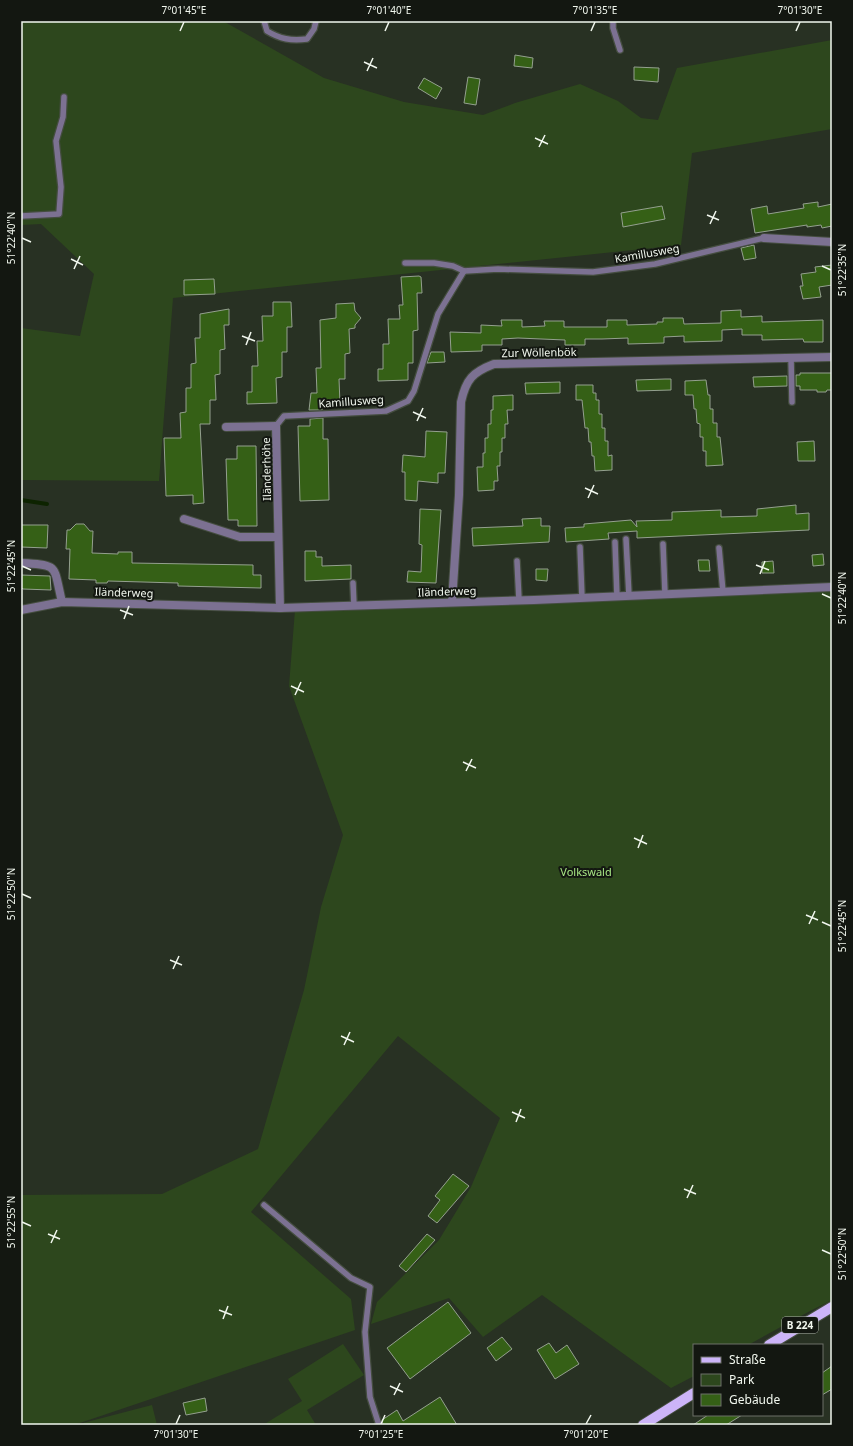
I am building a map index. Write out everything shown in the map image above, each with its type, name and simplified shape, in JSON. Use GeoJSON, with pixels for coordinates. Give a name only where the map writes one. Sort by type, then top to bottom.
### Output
{"type":"FeatureCollection","features":[{"type":"Feature","properties":{"kind":"main road","name":"B 224"},"geometry":{"type":"LineString","coordinates":[[771,1344],[832,1307]]}},
{"type":"Feature","properties":{"kind":"main road"},"geometry":{"type":"LineString","coordinates":[[643,1425],[693,1394]]}},
{"type":"Feature","properties":{"kind":"street","name":"Kamillusweg"},"geometry":{"type":"LineString","coordinates":[[764,238],[832,242]]}},
{"type":"Feature","properties":{"kind":"street","name":"Zur Wöllenbök"},"geometry":{"type":"LineString","coordinates":[[452,602],[459,495],[461,402],[470,378],[479,370],[494,364],[832,357]]}},
{"type":"Feature","properties":{"kind":"street","name":"Iländerhöhe"},"geometry":{"type":"LineString","coordinates":[[226,427],[276,426],[280,608]]}},
{"type":"Feature","properties":{"kind":"street"},"geometry":{"type":"LineString","coordinates":[[184,519],[240,537],[278,537]]}},
{"type":"Feature","properties":{"kind":"street"},"geometry":{"type":"LineString","coordinates":[[21,563],[49,565],[54,569],[62,602]]}},
{"type":"Feature","properties":{"kind":"street","name":"Iländerweg"},"geometry":{"type":"LineString","coordinates":[[21,610],[62,602],[280,608],[617,597],[832,586]]}},
{"type":"Feature","properties":{"kind":"lane"},"geometry":{"type":"LineString","coordinates":[[264,21],[267,31],[278,38],[295,41],[307,39],[314,29],[316,21]]}},
{"type":"Feature","properties":{"kind":"lane"},"geometry":{"type":"LineString","coordinates":[[613,21],[613,28],[620,50]]}},
{"type":"Feature","properties":{"kind":"lane"},"geometry":{"type":"LineString","coordinates":[[21,216],[59,214],[61,187],[56,141],[63,117],[64,98]]}},
{"type":"Feature","properties":{"kind":"lane","name":"Kamillusweg"},"geometry":{"type":"LineString","coordinates":[[405,263],[434,263],[453,266],[464,271],[614,271],[683,258],[764,238]]}},
{"type":"Feature","properties":{"kind":"lane","name":"Kamillusweg"},"geometry":{"type":"LineString","coordinates":[[276,426],[284,416],[386,411],[408,401],[414,391],[438,314],[464,271]]}},
{"type":"Feature","properties":{"kind":"lane"},"geometry":{"type":"LineString","coordinates":[[791,358],[792,402]]}},
{"type":"Feature","properties":{"kind":"lane"},"geometry":{"type":"LineString","coordinates":[[626,539],[629,596]]}},
{"type":"Feature","properties":{"kind":"lane"},"geometry":{"type":"LineString","coordinates":[[615,542],[617,597]]}},
{"type":"Feature","properties":{"kind":"lane"},"geometry":{"type":"LineString","coordinates":[[663,544],[665,594]]}},
{"type":"Feature","properties":{"kind":"lane"},"geometry":{"type":"LineString","coordinates":[[580,547],[582,598]]}},
{"type":"Feature","properties":{"kind":"lane"},"geometry":{"type":"LineString","coordinates":[[719,548],[723,592]]}},
{"type":"Feature","properties":{"kind":"lane"},"geometry":{"type":"LineString","coordinates":[[517,561],[519,600]]}},
{"type":"Feature","properties":{"kind":"lane"},"geometry":{"type":"LineString","coordinates":[[353,583],[354,606]]}},
{"type":"Feature","properties":{"kind":"lane"},"geometry":{"type":"LineString","coordinates":[[264,1205],[350,1278],[370,1287],[364,1332],[370,1397],[379,1425]]}},
{"type":"Feature","properties":{"kind":"green space"},"geometry":{"type":"Polygon","coordinates":[[[21,21],[223,21],[324,78],[404,102],[483,115],[515,103],[580,84],[618,101],[641,118],[658,120],[677,68],[832,40],[832,129],[692,153],[681,245],[173,298],[159,481],[21,480],[21,328],[80,336],[94,274],[41,224],[21,225],[21,21]]]}},
{"type":"Feature","properties":{"kind":"green space","name":"Volkswald"},"geometry":{"type":"Polygon","coordinates":[[[832,587],[832,1300],[750,1344],[693,1344],[693,1377],[671,1388],[542,1295],[483,1337],[449,1298],[371,1324],[377,1302],[439,1240],[471,1187],[500,1118],[398,1036],[251,1212],[351,1299],[355,1330],[74,1425],[21,1425],[21,1195],[162,1194],[258,1149],[304,990],[321,907],[343,835],[289,686],[295,610],[832,587]]]}},
{"type":"Feature","properties":{"kind":"green space"},"geometry":{"type":"Polygon","coordinates":[[[343,1344],[364,1375],[307,1410],[316,1425],[263,1425],[302,1401],[288,1379],[343,1344]]]}},
{"type":"Feature","properties":{"kind":"green space"},"geometry":{"type":"Polygon","coordinates":[[[152,1405],[157,1425],[84,1425],[83,1423],[152,1405]]]}},
{"type":"Feature","properties":{"kind":"building"},"geometry":{"type":"Polygon","coordinates":[[[515,55],[533,58],[532,68],[514,66],[515,55]]]}},
{"type":"Feature","properties":{"kind":"building"},"geometry":{"type":"Polygon","coordinates":[[[634,67],[659,68],[658,82],[634,80],[634,67]]]}},
{"type":"Feature","properties":{"kind":"building"},"geometry":{"type":"Polygon","coordinates":[[[468,77],[480,79],[476,105],[464,103],[468,77]]]}},
{"type":"Feature","properties":{"kind":"building"},"geometry":{"type":"Polygon","coordinates":[[[424,78],[442,88],[436,99],[418,88],[424,78]]]}},
{"type":"Feature","properties":{"kind":"building"},"geometry":{"type":"Polygon","coordinates":[[[818,202],[818,207],[832,204],[832,226],[822,228],[821,225],[807,227],[807,225],[755,233],[751,209],[767,206],[768,214],[804,208],[803,204],[818,202]]]}},
{"type":"Feature","properties":{"kind":"building"},"geometry":{"type":"Polygon","coordinates":[[[662,206],[665,219],[623,227],[621,213],[662,206]]]}},
{"type":"Feature","properties":{"kind":"building"},"geometry":{"type":"Polygon","coordinates":[[[754,245],[756,258],[744,260],[741,248],[754,245]]]}},
{"type":"Feature","properties":{"kind":"building"},"geometry":{"type":"Polygon","coordinates":[[[832,265],[832,285],[819,287],[821,297],[803,299],[800,286],[803,286],[801,274],[816,272],[815,267],[832,265]]]}},
{"type":"Feature","properties":{"kind":"building"},"geometry":{"type":"Polygon","coordinates":[[[401,277],[421,277],[422,293],[417,293],[418,330],[413,331],[413,363],[408,363],[408,380],[378,381],[378,369],[383,369],[383,344],[389,344],[388,319],[400,319],[399,305],[403,305],[401,277]]]}},
{"type":"Feature","properties":{"kind":"building"},"geometry":{"type":"Polygon","coordinates":[[[214,279],[215,294],[184,295],[184,280],[214,279]]]}},
{"type":"Feature","properties":{"kind":"building"},"geometry":{"type":"Polygon","coordinates":[[[273,302],[291,302],[292,327],[287,327],[287,352],[282,352],[282,377],[276,378],[277,403],[247,404],[247,392],[252,392],[252,366],[258,366],[257,341],[263,341],[262,316],[273,316],[273,302]]]}},
{"type":"Feature","properties":{"kind":"building"},"geometry":{"type":"Polygon","coordinates":[[[354,303],[355,311],[361,318],[355,325],[355,328],[349,329],[350,353],[345,354],[345,379],[339,379],[340,404],[322,404],[322,410],[309,410],[311,393],[317,393],[316,368],[321,368],[320,320],[336,318],[336,304],[354,303]]]}},
{"type":"Feature","properties":{"kind":"building"},"geometry":{"type":"Polygon","coordinates":[[[229,309],[229,325],[224,325],[225,349],[220,350],[220,374],[215,375],[216,400],[210,400],[210,424],[200,424],[204,503],[193,504],[193,495],[166,496],[164,438],[181,438],[180,413],[186,412],[186,388],[191,388],[191,364],[196,363],[195,338],[200,338],[200,314],[229,309]]]}},
{"type":"Feature","properties":{"kind":"building"},"geometry":{"type":"Polygon","coordinates":[[[741,310],[741,317],[762,316],[762,322],[823,320],[823,342],[804,342],[803,339],[762,340],[762,335],[742,335],[742,329],[722,330],[722,341],[684,342],[684,336],[664,337],[664,343],[628,344],[628,338],[585,339],[585,345],[565,345],[565,340],[518,338],[502,339],[502,345],[482,345],[482,351],[451,352],[450,332],[481,333],[481,325],[502,326],[501,320],[522,320],[522,327],[545,326],[544,321],[564,321],[564,327],[607,327],[607,320],[627,320],[627,325],[657,324],[657,322],[663,322],[663,318],[683,318],[684,324],[721,323],[721,311],[741,310]]]}},
{"type":"Feature","properties":{"kind":"building"},"geometry":{"type":"Polygon","coordinates":[[[431,352],[444,352],[445,362],[427,363],[431,352]]]}},
{"type":"Feature","properties":{"kind":"building"},"geometry":{"type":"Polygon","coordinates":[[[800,373],[832,373],[832,390],[817,392],[817,390],[800,390],[800,386],[796,386],[796,375],[800,375],[800,373]]]}},
{"type":"Feature","properties":{"kind":"building"},"geometry":{"type":"Polygon","coordinates":[[[787,376],[787,386],[754,387],[753,377],[787,376]]]}},
{"type":"Feature","properties":{"kind":"building"},"geometry":{"type":"Polygon","coordinates":[[[671,379],[671,390],[637,391],[636,380],[671,379]]]}},
{"type":"Feature","properties":{"kind":"building"},"geometry":{"type":"Polygon","coordinates":[[[706,380],[708,395],[710,395],[710,409],[713,409],[713,423],[717,423],[717,437],[720,437],[723,465],[706,466],[706,451],[703,451],[703,437],[700,437],[700,424],[697,423],[693,395],[685,395],[685,381],[706,380]]]}},
{"type":"Feature","properties":{"kind":"building"},"geometry":{"type":"Polygon","coordinates":[[[560,382],[560,393],[526,394],[525,383],[560,382]]]}},
{"type":"Feature","properties":{"kind":"building"},"geometry":{"type":"Polygon","coordinates":[[[576,385],[593,385],[593,393],[596,393],[596,400],[599,400],[599,414],[602,414],[602,428],[605,428],[605,441],[608,441],[608,456],[612,455],[612,470],[595,471],[594,456],[592,456],[591,442],[589,442],[588,428],[585,428],[582,400],[576,400],[576,385]]]}},
{"type":"Feature","properties":{"kind":"building"},"geometry":{"type":"Polygon","coordinates":[[[513,395],[513,410],[507,410],[508,424],[505,424],[505,438],[502,438],[500,466],[497,466],[498,481],[494,481],[494,490],[478,491],[477,467],[483,467],[485,438],[488,438],[488,424],[491,424],[493,396],[513,395]]]}},
{"type":"Feature","properties":{"kind":"building"},"geometry":{"type":"Polygon","coordinates":[[[323,418],[323,439],[328,439],[329,500],[300,501],[298,426],[310,426],[310,419],[323,418]]]}},
{"type":"Feature","properties":{"kind":"building"},"geometry":{"type":"Polygon","coordinates":[[[426,431],[447,432],[445,473],[438,473],[438,483],[418,481],[417,501],[405,500],[405,472],[402,472],[403,455],[425,457],[426,431]]]}},
{"type":"Feature","properties":{"kind":"building"},"geometry":{"type":"Polygon","coordinates":[[[814,441],[815,461],[798,461],[797,442],[814,441]]]}},
{"type":"Feature","properties":{"kind":"building"},"geometry":{"type":"Polygon","coordinates":[[[237,446],[256,446],[257,526],[238,526],[238,520],[228,520],[226,459],[237,459],[237,446]]]}},
{"type":"Feature","properties":{"kind":"building"},"geometry":{"type":"Polygon","coordinates":[[[796,505],[796,514],[809,513],[809,530],[637,538],[637,531],[608,533],[609,539],[566,542],[565,528],[584,527],[584,524],[631,520],[637,527],[636,521],[672,520],[672,512],[721,510],[721,517],[757,516],[757,509],[796,505]]]}},
{"type":"Feature","properties":{"kind":"building"},"geometry":{"type":"Polygon","coordinates":[[[420,509],[441,510],[436,583],[407,582],[408,571],[421,572],[422,545],[419,544],[420,509]]]}},
{"type":"Feature","properties":{"kind":"building"},"geometry":{"type":"Polygon","coordinates":[[[541,518],[541,526],[550,526],[549,542],[473,546],[472,528],[523,526],[522,519],[541,518]]]}},
{"type":"Feature","properties":{"kind":"building"},"geometry":{"type":"Polygon","coordinates":[[[76,524],[84,524],[90,531],[93,531],[92,553],[118,554],[118,552],[132,552],[132,563],[253,565],[253,575],[261,575],[261,588],[178,586],[178,583],[108,581],[107,583],[96,583],[96,580],[69,579],[70,549],[66,549],[67,530],[70,530],[76,524]]]}},
{"type":"Feature","properties":{"kind":"building"},"geometry":{"type":"Polygon","coordinates":[[[21,525],[48,525],[47,548],[21,547],[21,525]]]}},
{"type":"Feature","properties":{"kind":"building"},"geometry":{"type":"Polygon","coordinates":[[[305,551],[316,551],[316,557],[322,557],[322,566],[351,565],[351,579],[305,581],[305,551]]]}},
{"type":"Feature","properties":{"kind":"building"},"geometry":{"type":"Polygon","coordinates":[[[823,554],[824,565],[813,566],[812,555],[823,554]]]}},
{"type":"Feature","properties":{"kind":"building"},"geometry":{"type":"Polygon","coordinates":[[[698,560],[709,560],[710,571],[699,571],[698,560]]]}},
{"type":"Feature","properties":{"kind":"building"},"geometry":{"type":"Polygon","coordinates":[[[773,561],[774,573],[762,573],[762,562],[773,561]]]}},
{"type":"Feature","properties":{"kind":"building"},"geometry":{"type":"Polygon","coordinates":[[[536,569],[548,569],[547,581],[536,580],[536,569]]]}},
{"type":"Feature","properties":{"kind":"building"},"geometry":{"type":"Polygon","coordinates":[[[21,575],[50,576],[51,590],[23,589],[21,587],[21,575]]]}},
{"type":"Feature","properties":{"kind":"building"},"geometry":{"type":"Polygon","coordinates":[[[453,1174],[469,1186],[437,1223],[428,1216],[440,1200],[435,1196],[453,1174]]]}},
{"type":"Feature","properties":{"kind":"building"},"geometry":{"type":"Polygon","coordinates":[[[427,1234],[435,1240],[406,1272],[399,1266],[427,1234]]]}},
{"type":"Feature","properties":{"kind":"building"},"geometry":{"type":"Polygon","coordinates":[[[448,1302],[471,1333],[410,1379],[387,1348],[448,1302]]]}},
{"type":"Feature","properties":{"kind":"building"},"geometry":{"type":"Polygon","coordinates":[[[502,1337],[512,1349],[496,1361],[487,1348],[502,1337]]]}},
{"type":"Feature","properties":{"kind":"building"},"geometry":{"type":"Polygon","coordinates":[[[549,1343],[556,1353],[567,1345],[579,1364],[555,1379],[537,1350],[549,1343]]]}},
{"type":"Feature","properties":{"kind":"building"},"geometry":{"type":"Polygon","coordinates":[[[832,1366],[832,1389],[823,1394],[823,1372],[832,1366]]]}},
{"type":"Feature","properties":{"kind":"building"},"geometry":{"type":"Polygon","coordinates":[[[440,1397],[457,1425],[383,1425],[382,1420],[397,1410],[403,1421],[440,1397]]]}},
{"type":"Feature","properties":{"kind":"building"},"geometry":{"type":"Polygon","coordinates":[[[205,1398],[207,1411],[186,1415],[183,1403],[205,1398]]]}},
{"type":"Feature","properties":{"kind":"building"},"geometry":{"type":"Polygon","coordinates":[[[706,1416],[740,1416],[726,1425],[693,1425],[706,1416]]]}},
{"type":"Feature","properties":{"kind":"waterway"},"geometry":{"type":"LineString","coordinates":[[21,500],[47,504]]}}]}
